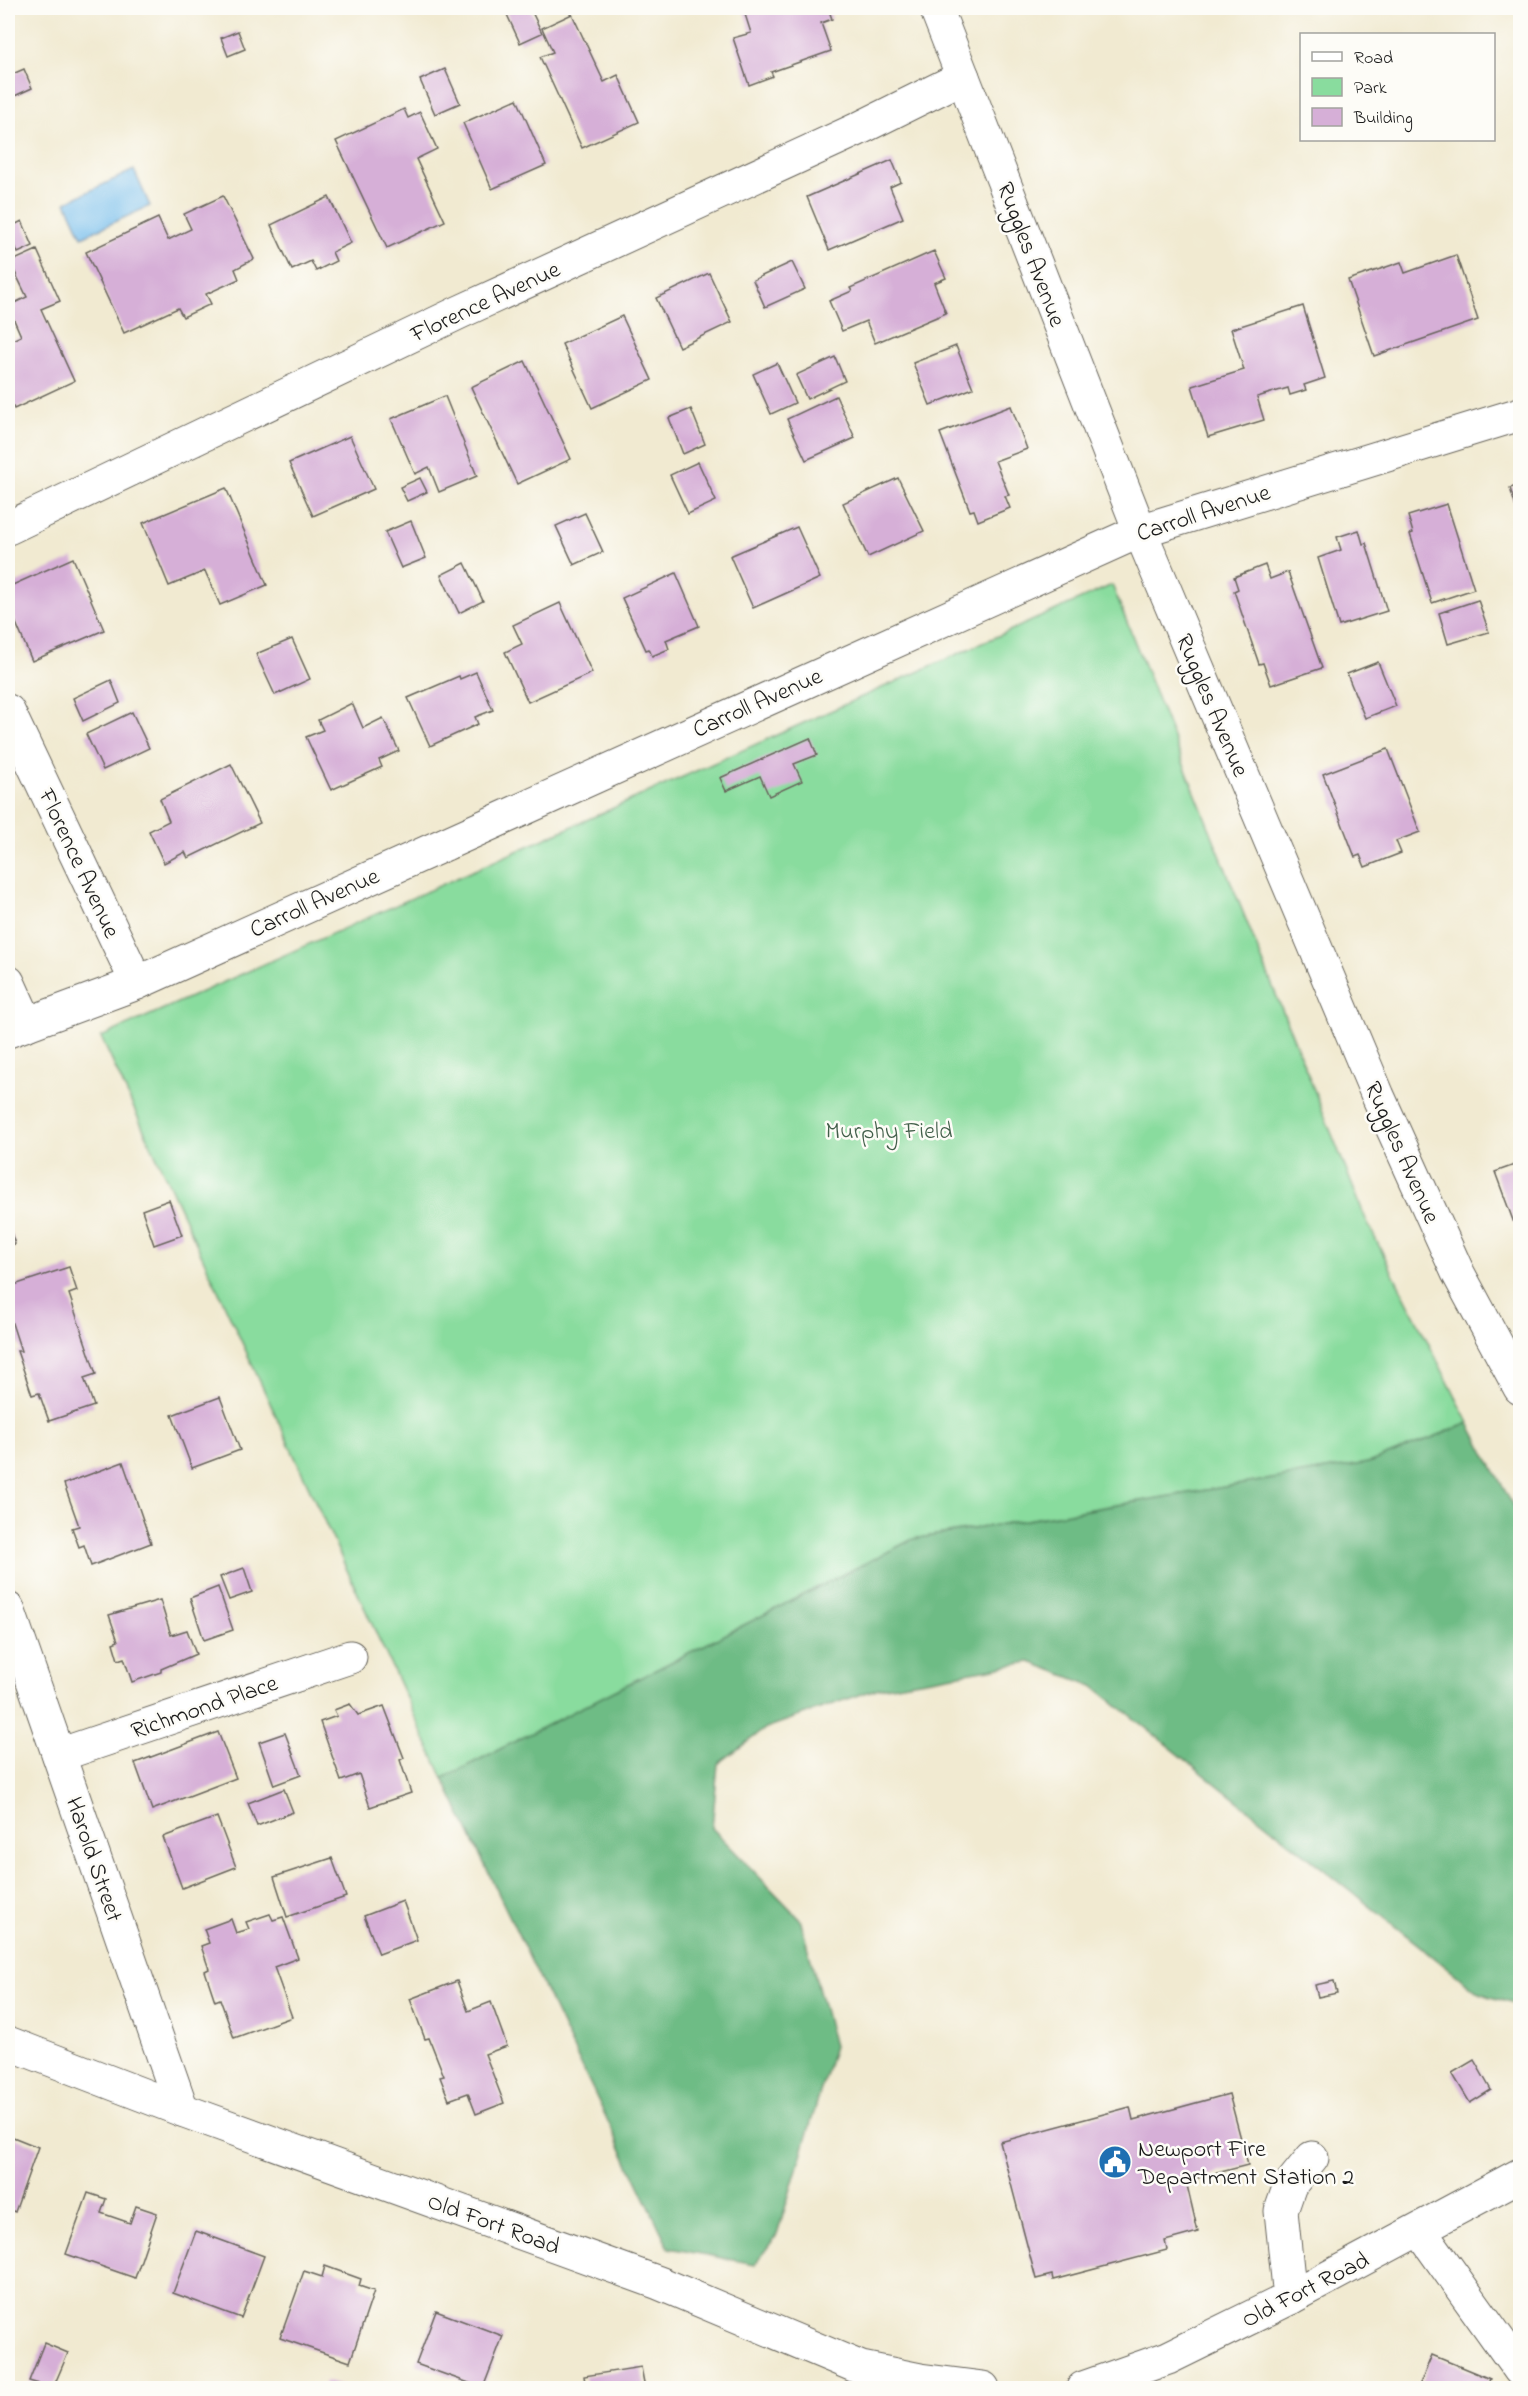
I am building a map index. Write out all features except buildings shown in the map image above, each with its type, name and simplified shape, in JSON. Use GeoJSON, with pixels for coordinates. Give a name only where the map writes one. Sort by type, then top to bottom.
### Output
{"type":"FeatureCollection","features":[{"type":"Feature","properties":{"kind":"street","name":"Ruggles Avenue"},"geometry":{"type":"LineString","coordinates":[[936,8],[1140,531],[1378,1096],[1458,1273],[1520,1386]]}},
{"type":"Feature","properties":{"kind":"street","name":"Florence Avenue"},"geometry":{"type":"LineString","coordinates":[[8,528],[460,312],[856,130],[963,77]]}},
{"type":"Feature","properties":{"kind":"street","name":"Carroll Avenue"},"geometry":{"type":"LineString","coordinates":[[17,1027],[137,982],[1140,531],[1521,414]]}},
{"type":"Feature","properties":{"kind":"street","name":"Florence Avenue"},"geometry":{"type":"LineString","coordinates":[[8,711],[137,982]]}},
{"type":"Feature","properties":{"kind":"street"},"geometry":{"type":"LineString","coordinates":[[8,981],[17,1027]]}},
{"type":"Feature","properties":{"kind":"street","name":"Harold Street"},"geometry":{"type":"LineString","coordinates":[[8,1609],[182,2110]]}},
{"type":"Feature","properties":{"kind":"street","name":"Richmond Place"},"geometry":{"type":"LineString","coordinates":[[59,1755],[350,1657]]}},
{"type":"Feature","properties":{"kind":"street","name":"Old Fort Road"},"geometry":{"type":"LineString","coordinates":[[8,2043],[182,2110],[659,2283],[852,2378],[920,2380],[982,2388]]}},
{"type":"Feature","properties":{"kind":"street"},"geometry":{"type":"LineString","coordinates":[[1290,2298],[1281,2211],[1290,2185],[1312,2158]]}},
{"type":"Feature","properties":{"kind":"street","name":"Old Fort Road"},"geometry":{"type":"LineString","coordinates":[[1086,2388],[1168,2358],[1290,2298],[1521,2175]]}},
{"type":"Feature","properties":{"kind":"street"},"geometry":{"type":"LineString","coordinates":[[1420,2230],[1521,2370]]}},
{"type":"Feature","properties":{"kind":"green space","name":"Murphy Field"},"geometry":{"type":"Polygon","coordinates":[[[1112,585],[1367,1222],[1469,1423],[1368,1463],[913,1539],[443,1778],[101,1037],[1112,585]]]}},
{"type":"Feature","properties":{"kind":"green space"},"geometry":{"type":"Polygon","coordinates":[[[1469,1423],[1520,1519],[1520,2006],[1479,1993],[1093,1686],[1030,1662],[879,1688],[766,1728],[718,1764],[712,1828],[800,1919],[834,2046],[777,2235],[755,2264],[669,2248],[443,1778],[913,1539],[1368,1463],[1469,1423]]]}},
{"type":"Feature","properties":{"kind":"water"},"geometry":{"type":"Polygon","coordinates":[[[134,170],[150,206],[82,237],[66,202],[134,170]]]}},
{"type":"Feature","properties":{"kind":"place","name":"Newport Fire Department Station 2"},"geometry":{"type":"Point","coordinates":[1115,2162]}}]}
